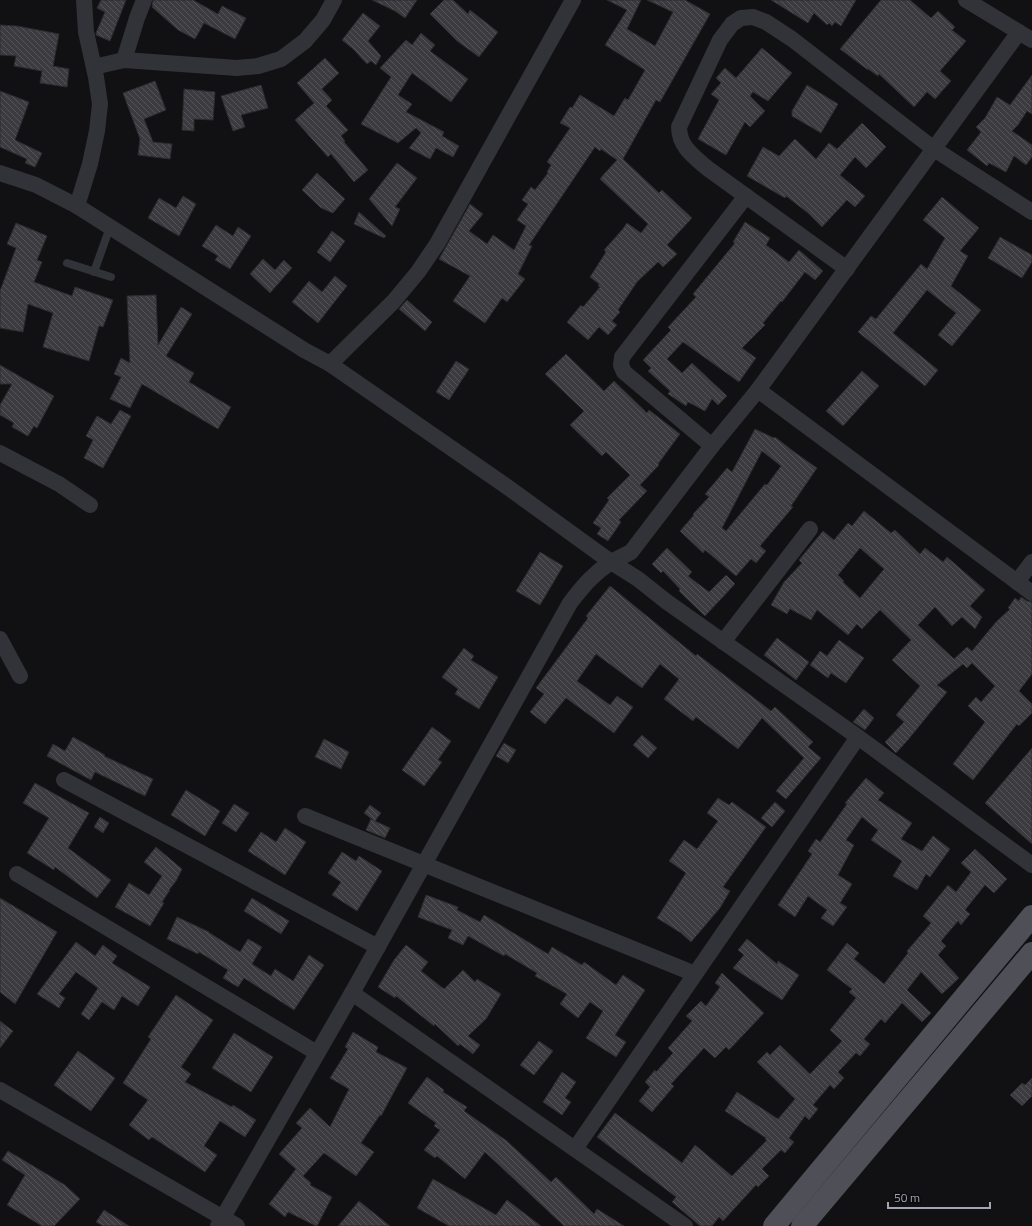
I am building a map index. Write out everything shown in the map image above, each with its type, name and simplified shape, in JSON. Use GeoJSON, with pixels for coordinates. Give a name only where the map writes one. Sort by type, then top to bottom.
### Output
{"type":"FeatureCollection","features":[{"type":"Feature","properties":{"kind":"main road"},"geometry":{"type":"LineString","coordinates":[[774,1226],[1032,916]]}},
{"type":"Feature","properties":{"kind":"main road"},"geometry":{"type":"LineString","coordinates":[[802,1226],[1032,953]]}},
{"type":"Feature","properties":{"kind":"street"},"geometry":{"type":"LineString","coordinates":[[77,206],[90,164],[97,131],[100,104],[86,32],[84,0]]}},
{"type":"Feature","properties":{"kind":"street"},"geometry":{"type":"LineString","coordinates":[[124,60],[144,0]]}},
{"type":"Feature","properties":{"kind":"street"},"geometry":{"type":"LineString","coordinates":[[94,67],[124,60],[237,68],[258,66],[281,59],[305,41],[323,20],[334,0]]}},
{"type":"Feature","properties":{"kind":"street"},"geometry":{"type":"LineString","coordinates":[[330,364],[393,302],[418,272],[436,244],[573,0]]}},
{"type":"Feature","properties":{"kind":"street"},"geometry":{"type":"LineString","coordinates":[[220,1222],[425,864],[570,603],[589,579],[598,571],[611,562],[631,552],[712,446],[758,390],[934,149],[1026,36],[966,0]]}},
{"type":"Feature","properties":{"kind":"street"},"geometry":{"type":"LineString","coordinates":[[847,269],[692,156],[683,144],[679,134],[679,126],[720,40],[732,24],[741,18],[753,17],[766,22],[792,39],[934,149],[1032,212]]}},
{"type":"Feature","properties":{"kind":"street"},"geometry":{"type":"LineString","coordinates":[[0,173],[36,185],[77,206],[304,350],[330,364],[506,486],[611,562],[638,579],[667,602],[858,737],[1032,865]]}},
{"type":"Feature","properties":{"kind":"street"},"geometry":{"type":"LineString","coordinates":[[712,446],[624,372],[621,365],[622,358],[746,196]]}},
{"type":"Feature","properties":{"kind":"street"},"geometry":{"type":"LineString","coordinates":[[758,390],[1032,593]]}},
{"type":"Feature","properties":{"kind":"street"},"geometry":{"type":"LineString","coordinates":[[0,453],[59,484],[90,506]]}},
{"type":"Feature","properties":{"kind":"street"},"geometry":{"type":"LineString","coordinates":[[723,642],[810,529]]}},
{"type":"Feature","properties":{"kind":"street"},"geometry":{"type":"LineString","coordinates":[[1017,582],[1032,562]]}},
{"type":"Feature","properties":{"kind":"street"},"geometry":{"type":"LineString","coordinates":[[0,639],[20,676]]}},
{"type":"Feature","properties":{"kind":"street"},"geometry":{"type":"LineString","coordinates":[[575,1149],[858,737]]}},
{"type":"Feature","properties":{"kind":"street"},"geometry":{"type":"LineString","coordinates":[[64,780],[378,947]]}},
{"type":"Feature","properties":{"kind":"street"},"geometry":{"type":"LineString","coordinates":[[306,816],[695,974]]}},
{"type":"Feature","properties":{"kind":"street"},"geometry":{"type":"LineString","coordinates":[[17,874],[317,1054]]}},
{"type":"Feature","properties":{"kind":"street"},"geometry":{"type":"LineString","coordinates":[[352,993],[685,1226]]}},
{"type":"Feature","properties":{"kind":"street"},"geometry":{"type":"LineString","coordinates":[[0,1090],[220,1222],[237,1226]]}},
{"type":"Feature","properties":{"kind":"lane"},"geometry":{"type":"LineString","coordinates":[[94,272],[110,227]]}},
{"type":"Feature","properties":{"kind":"lane"},"geometry":{"type":"LineString","coordinates":[[67,263],[111,277]]}},
{"type":"Feature","properties":{"kind":"building"},"geometry":{"type":"Polygon","coordinates":[[[101,0],[126,0],[110,41],[96,35],[105,12],[97,8],[101,0]]]}},
{"type":"Feature","properties":{"kind":"building"},"geometry":{"type":"Polygon","coordinates":[[[153,0],[193,0],[218,14],[222,6],[246,18],[235,39],[204,23],[195,39],[178,30],[152,7],[153,0]]]}},
{"type":"Feature","properties":{"kind":"building"},"geometry":{"type":"Polygon","coordinates":[[[372,0],[417,0],[405,18],[395,11],[372,0]]]}},
{"type":"Feature","properties":{"kind":"building"},"geometry":{"type":"Polygon","coordinates":[[[444,0],[453,0],[468,14],[470,10],[498,32],[479,57],[457,41],[430,14],[444,0]]]}},
{"type":"Feature","properties":{"kind":"building"},"geometry":{"type":"Polygon","coordinates":[[[607,0],[641,0],[627,29],[655,46],[673,12],[647,0],[685,0],[710,14],[660,102],[656,100],[623,159],[659,193],[662,190],[692,218],[667,245],[677,254],[663,267],[658,262],[637,282],[618,310],[620,312],[612,321],[617,325],[608,335],[599,327],[588,340],[567,322],[581,305],[583,307],[600,287],[598,286],[599,284],[590,277],[606,252],[604,250],[627,223],[641,233],[648,224],[600,179],[617,160],[601,149],[600,151],[595,147],[529,245],[532,246],[518,274],[525,279],[507,302],[502,298],[485,323],[453,301],[470,276],[439,259],[470,204],[483,214],[469,231],[487,244],[493,235],[514,250],[526,226],[517,220],[528,204],[522,200],[531,187],[535,190],[548,173],[547,172],[551,165],[547,162],[570,128],[560,123],[570,107],[572,108],[580,95],[614,116],[625,98],[628,100],[645,70],[605,45],[627,10],[607,0]]]}},
{"type":"Feature","properties":{"kind":"building"},"geometry":{"type":"Polygon","coordinates":[[[771,0],[856,0],[841,26],[835,22],[832,26],[829,23],[827,25],[814,13],[808,23],[771,0]]]}},
{"type":"Feature","properties":{"kind":"building"},"geometry":{"type":"Polygon","coordinates":[[[881,0],[910,0],[931,18],[938,11],[955,27],[952,30],[966,41],[940,71],[951,81],[935,99],[927,92],[914,107],[879,74],[878,76],[868,70],[840,49],[881,0]]]}},
{"type":"Feature","properties":{"kind":"building"},"geometry":{"type":"Polygon","coordinates":[[[363,13],[380,26],[368,41],[381,56],[376,65],[371,61],[367,64],[342,40],[363,13]]]}},
{"type":"Feature","properties":{"kind":"building"},"geometry":{"type":"Polygon","coordinates":[[[0,25],[17,26],[59,34],[53,66],[69,69],[67,87],[40,83],[42,71],[14,66],[16,56],[0,55],[0,25]]]}},
{"type":"Feature","properties":{"kind":"building"},"geometry":{"type":"Polygon","coordinates":[[[421,33],[435,45],[430,51],[468,79],[451,102],[412,73],[398,95],[412,104],[406,112],[444,132],[442,136],[459,146],[453,157],[436,148],[430,159],[409,148],[421,133],[416,128],[398,143],[361,124],[391,77],[380,68],[406,40],[412,45],[421,33]]]}},
{"type":"Feature","properties":{"kind":"building"},"geometry":{"type":"Polygon","coordinates":[[[762,48],[792,73],[768,101],[753,92],[750,96],[765,111],[750,127],[745,122],[726,155],[698,139],[719,100],[711,94],[721,83],[716,78],[725,68],[736,78],[762,48]]]}},
{"type":"Feature","properties":{"kind":"building"},"geometry":{"type":"Polygon","coordinates":[[[325,58],[339,73],[322,89],[332,100],[326,106],[348,130],[341,136],[345,141],[344,142],[368,170],[354,182],[331,154],[328,157],[295,120],[314,103],[297,83],[325,58]]]}},
{"type":"Feature","properties":{"kind":"building"},"geometry":{"type":"Polygon","coordinates":[[[1032,75],[1032,114],[1027,111],[1012,131],[1032,145],[1032,157],[1026,165],[1014,156],[1006,172],[989,163],[987,166],[967,150],[981,132],[976,127],[985,118],[997,97],[1010,105],[1032,75]]]}},
{"type":"Feature","properties":{"kind":"building"},"geometry":{"type":"Polygon","coordinates":[[[155,81],[166,110],[144,119],[153,142],[172,144],[170,159],[138,155],[140,139],[123,93],[155,81]]]}},
{"type":"Feature","properties":{"kind":"building"},"geometry":{"type":"Polygon","coordinates":[[[261,85],[268,108],[241,115],[245,127],[233,131],[221,96],[261,85]]]}},
{"type":"Feature","properties":{"kind":"building"},"geometry":{"type":"Polygon","coordinates":[[[807,85],[838,104],[821,133],[792,116],[792,111],[807,85]]]}},
{"type":"Feature","properties":{"kind":"building"},"geometry":{"type":"Polygon","coordinates":[[[184,89],[215,92],[213,120],[194,119],[194,131],[182,130],[184,89]]]}},
{"type":"Feature","properties":{"kind":"building"},"geometry":{"type":"Polygon","coordinates":[[[0,91],[29,102],[15,140],[42,153],[35,167],[25,163],[27,159],[0,147],[0,91]]]}},
{"type":"Feature","properties":{"kind":"building"},"geometry":{"type":"Polygon","coordinates":[[[862,123],[886,147],[866,168],[855,157],[840,175],[865,196],[855,207],[847,200],[822,227],[808,213],[786,196],[785,198],[747,176],[763,147],[779,156],[795,139],[816,159],[829,143],[837,149],[862,123]]]}},
{"type":"Feature","properties":{"kind":"building"},"geometry":{"type":"Polygon","coordinates":[[[397,163],[417,178],[395,207],[400,209],[392,226],[369,199],[397,163]]]}},
{"type":"Feature","properties":{"kind":"building"},"geometry":{"type":"Polygon","coordinates":[[[317,173],[345,199],[333,213],[321,208],[302,190],[317,173]]]}},
{"type":"Feature","properties":{"kind":"building"},"geometry":{"type":"Polygon","coordinates":[[[183,196],[196,204],[179,236],[148,218],[159,198],[176,208],[183,196]]]}},
{"type":"Feature","properties":{"kind":"building"},"geometry":{"type":"Polygon","coordinates":[[[942,197],[979,228],[960,251],[968,256],[951,286],[981,310],[952,346],[938,335],[956,313],[927,290],[893,333],[938,370],[925,386],[858,332],[871,316],[876,319],[921,264],[927,269],[945,238],[923,220],[942,197]]]}},
{"type":"Feature","properties":{"kind":"building"},"geometry":{"type":"Polygon","coordinates":[[[359,212],[386,236],[384,238],[354,224],[359,212]]]}},
{"type":"Feature","properties":{"kind":"building"},"geometry":{"type":"Polygon","coordinates":[[[745,222],[770,238],[766,245],[789,262],[799,250],[823,271],[815,280],[805,272],[782,302],[781,301],[763,323],[765,325],[742,348],[756,358],[739,382],[683,342],[667,359],[682,373],[692,363],[727,396],[718,405],[712,399],[705,411],[688,402],[686,406],[668,394],[670,391],[648,371],[651,368],[643,360],[671,330],[668,327],[696,297],[693,294],[735,243],[733,242],[745,222]]]}},
{"type":"Feature","properties":{"kind":"building"},"geometry":{"type":"Polygon","coordinates":[[[16,223],[47,236],[37,260],[42,262],[34,282],[72,296],[75,287],[113,300],[103,327],[99,326],[89,361],[43,347],[53,313],[28,304],[23,332],[0,328],[0,291],[16,248],[7,244],[16,223]]]}},
{"type":"Feature","properties":{"kind":"building"},"geometry":{"type":"Polygon","coordinates":[[[216,225],[233,236],[238,227],[251,236],[230,269],[215,260],[218,256],[202,246],[216,225]]]}},
{"type":"Feature","properties":{"kind":"building"},"geometry":{"type":"Polygon","coordinates":[[[332,231],[345,241],[330,262],[317,252],[332,231]]]}},
{"type":"Feature","properties":{"kind":"building"},"geometry":{"type":"Polygon","coordinates":[[[1000,237],[1032,255],[1032,262],[1022,278],[988,258],[1000,237]]]}},
{"type":"Feature","properties":{"kind":"building"},"geometry":{"type":"Polygon","coordinates":[[[263,259],[275,270],[284,260],[292,268],[270,293],[250,274],[263,259]]]}},
{"type":"Feature","properties":{"kind":"building"},"geometry":{"type":"Polygon","coordinates":[[[335,276],[347,286],[318,323],[292,302],[309,281],[322,292],[335,276]]]}},
{"type":"Feature","properties":{"kind":"building"},"geometry":{"type":"Polygon","coordinates":[[[156,295],[158,345],[181,307],[192,314],[166,356],[194,373],[189,382],[231,407],[218,429],[142,384],[130,408],[110,399],[121,377],[114,374],[121,358],[130,363],[127,296],[156,295]]]}},
{"type":"Feature","properties":{"kind":"building"},"geometry":{"type":"Polygon","coordinates":[[[407,300],[432,322],[425,331],[399,309],[407,300]]]}},
{"type":"Feature","properties":{"kind":"building"},"geometry":{"type":"Polygon","coordinates":[[[566,354],[604,391],[614,381],[647,413],[649,410],[680,434],[658,464],[659,465],[640,485],[647,491],[619,520],[621,522],[608,541],[597,534],[601,528],[593,523],[609,500],[607,498],[630,475],[606,452],[602,456],[570,425],[584,411],[545,374],[566,354]]]}},
{"type":"Feature","properties":{"kind":"building"},"geometry":{"type":"Polygon","coordinates":[[[456,361],[469,369],[449,400],[436,392],[456,361]]]}},
{"type":"Feature","properties":{"kind":"building"},"geometry":{"type":"Polygon","coordinates":[[[0,365],[54,396],[37,428],[34,426],[28,436],[12,427],[14,423],[0,415],[0,405],[12,384],[0,384],[0,365]]]}},
{"type":"Feature","properties":{"kind":"building"},"geometry":{"type":"Polygon","coordinates":[[[862,371],[879,386],[843,426],[826,411],[862,371]]]}},
{"type":"Feature","properties":{"kind":"building"},"geometry":{"type":"Polygon","coordinates":[[[120,410],[131,416],[103,468],[84,458],[93,440],[86,436],[97,416],[111,424],[120,410]]]}},
{"type":"Feature","properties":{"kind":"building"},"geometry":{"type":"Polygon","coordinates":[[[755,429],[774,438],[775,437],[817,468],[791,506],[793,507],[760,546],[766,551],[756,563],[751,559],[736,576],[705,550],[703,553],[680,531],[709,497],[705,494],[727,468],[732,472],[755,429]],[[762,451],[722,528],[726,531],[765,484],[767,485],[781,466],[762,451]]]}},
{"type":"Feature","properties":{"kind":"building"},"geometry":{"type":"Polygon","coordinates":[[[864,511],[891,533],[895,530],[920,554],[925,548],[943,562],[947,557],[985,590],[970,606],[982,617],[975,629],[962,617],[952,626],[935,607],[918,625],[954,659],[967,647],[972,651],[996,622],[1010,609],[1008,608],[1015,598],[1019,601],[1021,597],[1032,602],[1032,674],[1019,691],[1032,704],[1032,713],[1019,726],[1017,724],[973,780],[953,764],[985,722],[968,706],[976,697],[981,702],[995,686],[972,663],[967,668],[963,664],[937,685],[947,692],[896,753],[885,742],[904,722],[896,715],[920,686],[892,660],[911,640],[880,610],[862,629],[857,624],[848,635],[817,610],[811,620],[790,609],[787,614],[771,605],[784,582],[802,563],[799,560],[823,531],[834,540],[848,523],[852,526],[864,511]],[[860,548],[838,575],[844,581],[843,582],[860,598],[884,569],[860,548]]]}},
{"type":"Feature","properties":{"kind":"building"},"geometry":{"type":"Polygon","coordinates":[[[667,548],[692,572],[688,576],[709,592],[726,575],[735,584],[705,616],[679,591],[680,589],[663,571],[661,573],[652,564],[667,548]]]}},
{"type":"Feature","properties":{"kind":"building"},"geometry":{"type":"Polygon","coordinates":[[[540,552],[563,566],[540,605],[516,591],[540,552]]]}},
{"type":"Feature","properties":{"kind":"building"},"geometry":{"type":"Polygon","coordinates":[[[610,586],[696,656],[697,654],[771,711],[775,707],[813,742],[808,747],[821,758],[786,799],[776,791],[804,758],[762,718],[738,749],[696,717],[693,721],[664,699],[679,679],[660,664],[642,688],[596,654],[577,681],[610,705],[617,696],[633,707],[614,733],[566,698],[545,724],[530,712],[544,694],[536,688],[588,618],[586,616],[610,586]]]}},
{"type":"Feature","properties":{"kind":"building"},"geometry":{"type":"Polygon","coordinates":[[[777,638],[809,662],[796,680],[764,655],[777,638]]]}},
{"type":"Feature","properties":{"kind":"building"},"geometry":{"type":"Polygon","coordinates":[[[839,640],[864,658],[846,683],[831,673],[828,678],[810,665],[820,651],[827,656],[839,640]]]}},
{"type":"Feature","properties":{"kind":"building"},"geometry":{"type":"Polygon","coordinates":[[[464,648],[474,656],[471,660],[498,677],[479,709],[455,694],[458,689],[442,677],[464,648]]]}},
{"type":"Feature","properties":{"kind":"building"},"geometry":{"type":"Polygon","coordinates":[[[864,709],[874,718],[865,730],[853,722],[864,709]]]}},
{"type":"Feature","properties":{"kind":"building"},"geometry":{"type":"Polygon","coordinates":[[[432,727],[451,741],[438,760],[442,762],[424,786],[402,770],[432,727]]]}},
{"type":"Feature","properties":{"kind":"building"},"geometry":{"type":"Polygon","coordinates":[[[642,735],[657,748],[648,758],[633,745],[642,735]]]}},
{"type":"Feature","properties":{"kind":"building"},"geometry":{"type":"Polygon","coordinates":[[[73,737],[105,755],[104,756],[153,779],[145,796],[95,772],[91,780],[47,756],[53,744],[65,751],[73,737]]]}},
{"type":"Feature","properties":{"kind":"building"},"geometry":{"type":"Polygon","coordinates":[[[324,739],[349,752],[341,769],[315,757],[324,739]]]}},
{"type":"Feature","properties":{"kind":"building"},"geometry":{"type":"Polygon","coordinates":[[[504,743],[516,750],[508,763],[496,756],[504,743]]]}},
{"type":"Feature","properties":{"kind":"building"},"geometry":{"type":"Polygon","coordinates":[[[1032,748],[1032,844],[985,803],[1032,748]]]}},
{"type":"Feature","properties":{"kind":"building"},"geometry":{"type":"Polygon","coordinates":[[[866,778],[884,793],[878,800],[912,823],[901,839],[922,851],[933,836],[950,849],[930,877],[926,874],[917,890],[893,876],[902,861],[871,840],[878,830],[862,817],[846,840],[854,845],[838,875],[852,884],[840,903],[847,907],[833,926],[821,918],[827,910],[808,896],[795,917],[778,905],[812,854],[808,851],[816,839],[820,842],[847,804],[845,803],[866,778]]]}},
{"type":"Feature","properties":{"kind":"building"},"geometry":{"type":"Polygon","coordinates":[[[35,783],[89,813],[68,848],[111,880],[97,898],[55,867],[54,870],[27,853],[49,818],[23,803],[35,783]]]}},
{"type":"Feature","properties":{"kind":"building"},"geometry":{"type":"Polygon","coordinates":[[[186,790],[220,811],[205,836],[171,815],[186,790]]]}},
{"type":"Feature","properties":{"kind":"building"},"geometry":{"type":"Polygon","coordinates":[[[718,798],[729,805],[732,802],[766,827],[723,887],[730,891],[720,908],[691,942],[681,933],[657,918],[686,873],[669,861],[684,840],[697,849],[718,821],[707,813],[718,798]]]}},
{"type":"Feature","properties":{"kind":"building"},"geometry":{"type":"Polygon","coordinates":[[[775,802],[785,811],[772,827],[761,818],[775,802]]]}},
{"type":"Feature","properties":{"kind":"building"},"geometry":{"type":"Polygon","coordinates":[[[234,804],[249,813],[236,832],[222,823],[234,804]]]}},
{"type":"Feature","properties":{"kind":"building"},"geometry":{"type":"Polygon","coordinates":[[[370,805],[381,813],[375,821],[390,828],[385,838],[366,830],[371,819],[373,820],[364,813],[370,805]]]}},
{"type":"Feature","properties":{"kind":"building"},"geometry":{"type":"Polygon","coordinates":[[[100,817],[109,823],[103,833],[94,827],[100,817]]]}},
{"type":"Feature","properties":{"kind":"building"},"geometry":{"type":"Polygon","coordinates":[[[285,828],[306,842],[285,875],[248,851],[261,832],[276,842],[285,828]]]}},
{"type":"Feature","properties":{"kind":"building"},"geometry":{"type":"Polygon","coordinates":[[[156,847],[182,869],[162,902],[164,903],[150,926],[115,907],[129,883],[149,895],[162,876],[144,862],[156,847]]]}},
{"type":"Feature","properties":{"kind":"building"},"geometry":{"type":"Polygon","coordinates":[[[975,849],[1007,879],[994,893],[985,885],[965,910],[970,914],[961,925],[958,921],[941,941],[946,946],[938,955],[959,978],[942,994],[921,972],[907,990],[931,1013],[922,1022],[902,1003],[885,1023],[881,1019],[864,1039],[870,1044],[860,1056],[856,1053],[838,1072],[844,1078],[834,1089],[830,1085],[813,1105],[818,1109],[809,1120],[805,1116],[789,1138],[794,1142],[785,1153],[781,1150],[762,1169],[769,1176],[758,1187],[756,1185],[723,1221],[719,1217],[712,1226],[700,1226],[672,1202],[676,1197],[597,1137],[615,1113],[682,1163],[695,1145],[732,1176],[767,1140],[725,1111],[737,1092],[778,1119],[795,1099],[757,1062],[767,1052],[770,1055],[780,1045],[810,1074],[842,1041],[830,1030],[856,998],[849,992],[852,989],[827,970],[847,943],[859,953],[854,959],[884,984],[908,953],[907,951],[931,923],[923,916],[948,885],[956,892],[971,872],[961,863],[975,849]]]}},
{"type":"Feature","properties":{"kind":"building"},"geometry":{"type":"Polygon","coordinates":[[[342,852],[356,861],[359,856],[382,871],[357,911],[332,895],[341,882],[328,873],[342,852]]]}},
{"type":"Feature","properties":{"kind":"building"},"geometry":{"type":"Polygon","coordinates":[[[426,895],[458,907],[457,910],[480,922],[484,915],[548,954],[552,947],[582,965],[584,962],[616,985],[623,975],[645,990],[615,1035],[626,1042],[616,1057],[586,1038],[603,1011],[590,1002],[578,1018],[560,1004],[567,994],[535,976],[537,973],[505,954],[504,956],[468,936],[463,945],[448,938],[452,930],[418,917],[426,895]]]}},
{"type":"Feature","properties":{"kind":"building"},"geometry":{"type":"Polygon","coordinates":[[[0,898],[57,932],[15,1004],[0,992],[0,898]]]}},
{"type":"Feature","properties":{"kind":"building"},"geometry":{"type":"Polygon","coordinates":[[[252,898],[289,921],[281,934],[244,911],[252,898]]]}},
{"type":"Feature","properties":{"kind":"building"},"geometry":{"type":"Polygon","coordinates":[[[177,917],[209,932],[240,952],[248,939],[262,947],[252,964],[271,976],[275,969],[293,981],[309,955],[324,965],[294,1010],[244,978],[238,987],[223,978],[228,970],[199,952],[198,954],[167,939],[177,917]]]}},
{"type":"Feature","properties":{"kind":"building"},"geometry":{"type":"Polygon","coordinates":[[[747,939],[777,964],[778,961],[799,975],[782,1000],[733,968],[744,955],[738,950],[747,939]]]}},
{"type":"Feature","properties":{"kind":"building"},"geometry":{"type":"Polygon","coordinates":[[[76,942],[95,956],[103,945],[117,956],[112,963],[150,987],[138,1006],[122,996],[114,1010],[102,1002],[89,1020],[81,1014],[98,988],[76,972],[59,994],[65,998],[59,1008],[37,994],[76,942]]]}},
{"type":"Feature","properties":{"kind":"building"},"geometry":{"type":"Polygon","coordinates":[[[406,945],[428,962],[421,971],[444,989],[463,970],[475,982],[477,979],[501,994],[486,1019],[468,1036],[480,1045],[473,1054],[460,1044],[458,1046],[435,1024],[434,1026],[396,996],[395,998],[378,987],[394,960],[406,945]]]}},
{"type":"Feature","properties":{"kind":"building"},"geometry":{"type":"Polygon","coordinates":[[[722,973],[764,1013],[729,1050],[726,1047],[715,1058],[704,1048],[671,1084],[674,1086],[652,1112],[639,1101],[650,1087],[645,1082],[673,1053],[668,1048],[692,1021],[686,1016],[701,1001],[706,1006],[720,987],[715,983],[722,973]]]}},
{"type":"Feature","properties":{"kind":"building"},"geometry":{"type":"Polygon","coordinates":[[[176,995],[213,1020],[181,1067],[191,1074],[185,1082],[232,1107],[233,1105],[256,1120],[245,1137],[220,1121],[204,1146],[217,1155],[205,1172],[152,1137],[149,1140],[129,1125],[148,1100],[123,1083],[151,1039],[148,1037],[176,995]]]}},
{"type":"Feature","properties":{"kind":"building"},"geometry":{"type":"Polygon","coordinates":[[[0,1021],[13,1031],[0,1048],[0,1021]]]}},
{"type":"Feature","properties":{"kind":"building"},"geometry":{"type":"Polygon","coordinates":[[[353,1032],[378,1047],[376,1052],[407,1068],[381,1116],[380,1115],[361,1143],[374,1152],[356,1176],[324,1153],[303,1176],[311,1183],[310,1185],[332,1197],[316,1226],[288,1212],[285,1217],[269,1204],[296,1169],[279,1154],[302,1128],[296,1123],[310,1108],[330,1127],[349,1089],[330,1078],[348,1049],[345,1047],[353,1032]]]}},
{"type":"Feature","properties":{"kind":"building"},"geometry":{"type":"Polygon","coordinates":[[[234,1033],[273,1057],[251,1092],[212,1068],[234,1033]]]}},
{"type":"Feature","properties":{"kind":"building"},"geometry":{"type":"Polygon","coordinates":[[[539,1041],[553,1051],[534,1075],[520,1065],[539,1041]]]}},
{"type":"Feature","properties":{"kind":"building"},"geometry":{"type":"Polygon","coordinates":[[[78,1051],[115,1078],[91,1111],[54,1085],[78,1051]]]}},
{"type":"Feature","properties":{"kind":"building"},"geometry":{"type":"Polygon","coordinates":[[[562,1072],[576,1082],[565,1098],[571,1102],[562,1115],[543,1102],[562,1072]]]}},
{"type":"Feature","properties":{"kind":"building"},"geometry":{"type":"Polygon","coordinates":[[[427,1077],[444,1090],[443,1092],[467,1107],[464,1111],[507,1141],[551,1182],[556,1177],[594,1214],[597,1209],[624,1226],[564,1226],[485,1152],[465,1179],[437,1156],[435,1158],[424,1150],[440,1130],[434,1126],[436,1123],[408,1103],[427,1077]]]}},
{"type":"Feature","properties":{"kind":"building"},"geometry":{"type":"Polygon","coordinates":[[[1032,1078],[1032,1096],[1022,1106],[1010,1095],[1022,1083],[1025,1085],[1032,1078]]]}},
{"type":"Feature","properties":{"kind":"building"},"geometry":{"type":"Polygon","coordinates":[[[8,1151],[65,1185],[80,1199],[54,1226],[42,1226],[7,1205],[25,1175],[2,1160],[8,1151]]]}},
{"type":"Feature","properties":{"kind":"building"},"geometry":{"type":"Polygon","coordinates":[[[433,1179],[496,1215],[507,1200],[541,1226],[449,1226],[417,1208],[433,1179]]]}},
{"type":"Feature","properties":{"kind":"building"},"geometry":{"type":"Polygon","coordinates":[[[359,1201],[390,1226],[338,1226],[359,1201]]]}},
{"type":"Feature","properties":{"kind":"building"},"geometry":{"type":"Polygon","coordinates":[[[104,1210],[129,1226],[103,1226],[96,1222],[104,1210]]]}}]}
